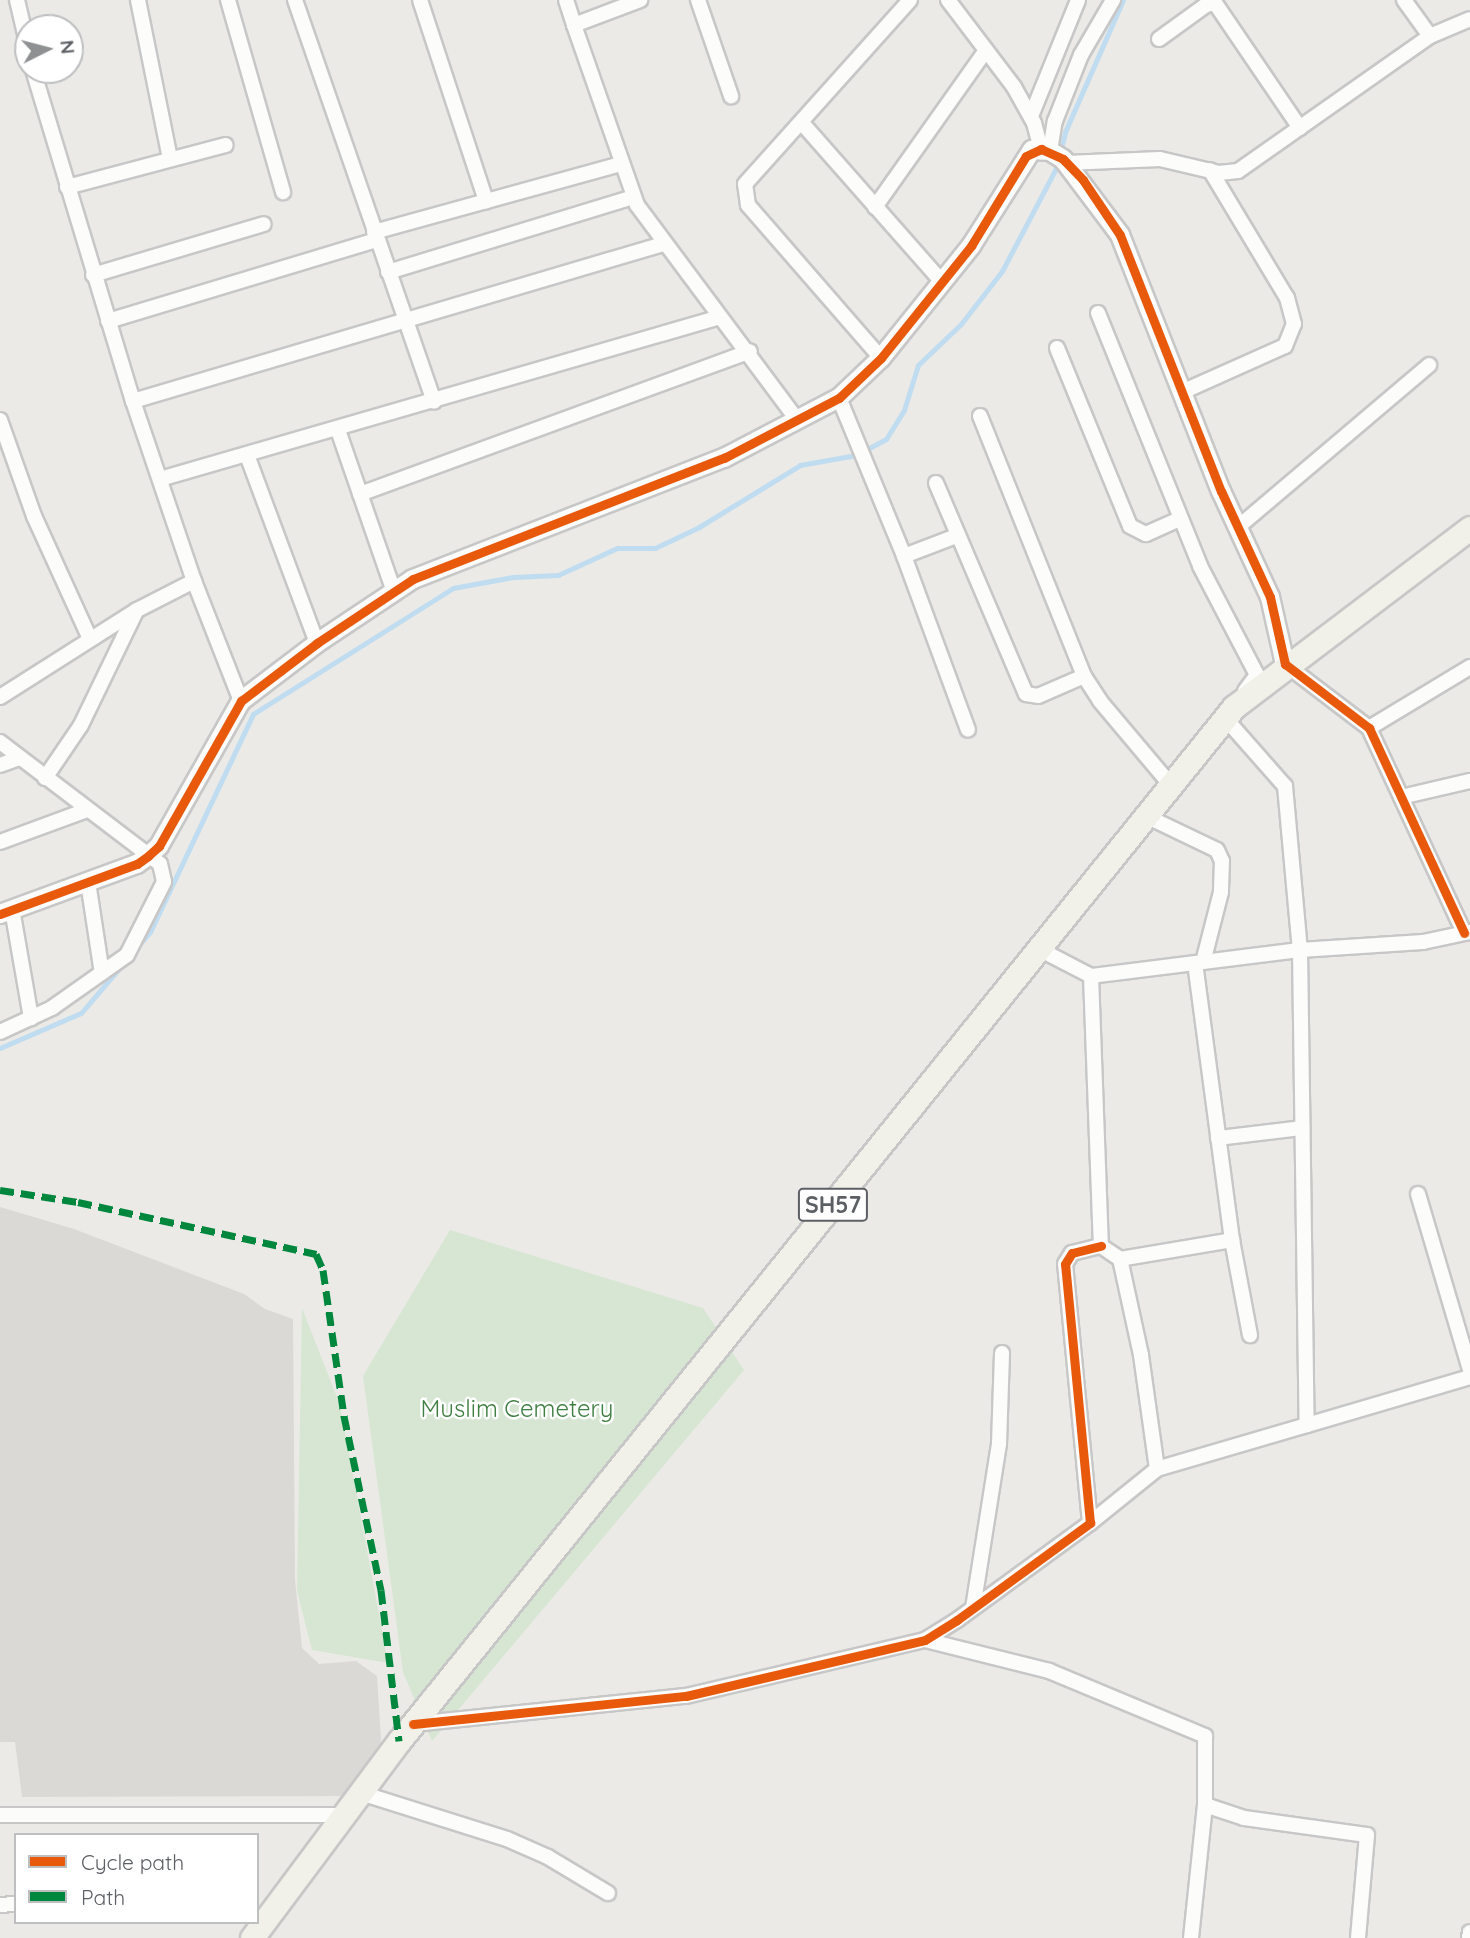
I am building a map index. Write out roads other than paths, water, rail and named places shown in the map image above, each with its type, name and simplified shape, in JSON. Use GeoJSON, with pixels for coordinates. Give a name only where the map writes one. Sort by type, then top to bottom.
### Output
{"type":"FeatureCollection","features":[{"type":"Feature","properties":{"kind":"main road","name":"SH57"},"geometry":{"type":"LineString","coordinates":[[252,1938],[413,1724],[1230,712],[1285,664],[1470,528]]}},
{"type":"Feature","properties":{"kind":"street"},"geometry":{"type":"LineString","coordinates":[[138,0],[170,159]]}},
{"type":"Feature","properties":{"kind":"street"},"geometry":{"type":"LineString","coordinates":[[228,0],[284,192]]}},
{"type":"Feature","properties":{"kind":"street"},"geometry":{"type":"LineString","coordinates":[[295,0],[434,402]]}},
{"type":"Feature","properties":{"kind":"street"},"geometry":{"type":"LineString","coordinates":[[420,0],[486,201]]}},
{"type":"Feature","properties":{"kind":"street"},"geometry":{"type":"LineString","coordinates":[[565,0],[634,197],[663,244],[750,351],[798,421]]}},
{"type":"Feature","properties":{"kind":"street"},"geometry":{"type":"LineString","coordinates":[[574,25],[640,0]]}},
{"type":"Feature","properties":{"kind":"street"},"geometry":{"type":"LineString","coordinates":[[698,0],[731,96]]}},
{"type":"Feature","properties":{"kind":"street"},"geometry":{"type":"LineString","coordinates":[[881,358],[748,205],[748,177],[802,123],[910,0]]}},
{"type":"Feature","properties":{"kind":"street"},"geometry":{"type":"LineString","coordinates":[[948,0],[986,50],[1055,155],[1120,235],[1237,528],[1270,597],[1285,664],[1369,728],[1467,933],[1423,942],[1300,950],[1091,976],[1039,949]]}},
{"type":"Feature","properties":{"kind":"street"},"geometry":{"type":"LineString","coordinates":[[1031,116],[1078,0]]}},
{"type":"Feature","properties":{"kind":"street"},"geometry":{"type":"LineString","coordinates":[[1055,155],[1055,121],[1081,55],[1113,0]]}},
{"type":"Feature","properties":{"kind":"street"},"geometry":{"type":"LineString","coordinates":[[1404,0],[1430,36]]}},
{"type":"Feature","properties":{"kind":"street"},"geometry":{"type":"LineString","coordinates":[[1159,40],[1206,5],[1216,4],[1300,128]]}},
{"type":"Feature","properties":{"kind":"street"},"geometry":{"type":"LineString","coordinates":[[31,1018],[6,912],[88,882],[148,856],[159,846],[241,701],[317,643],[413,579],[724,458],[839,398],[881,358],[971,246],[1026,156],[1160,159],[1210,170],[1238,171],[1430,36],[1470,19]]}},
{"type":"Feature","properties":{"kind":"street"},"geometry":{"type":"LineString","coordinates":[[875,206],[986,50]]}},
{"type":"Feature","properties":{"kind":"street"},"geometry":{"type":"LineString","coordinates":[[37,84],[133,401],[194,581],[241,701]]}},
{"type":"Feature","properties":{"kind":"street"},"geometry":{"type":"LineString","coordinates":[[802,123],[942,282]]}},
{"type":"Feature","properties":{"kind":"street"},"geometry":{"type":"LineString","coordinates":[[67,187],[226,145]]}},
{"type":"Feature","properties":{"kind":"street"},"geometry":{"type":"LineString","coordinates":[[108,321],[486,201],[621,164]]}},
{"type":"Feature","properties":{"kind":"street"},"geometry":{"type":"LineString","coordinates":[[1182,392],[1285,346],[1294,324],[1287,298],[1210,170]]}},
{"type":"Feature","properties":{"kind":"street"},"geometry":{"type":"LineString","coordinates":[[388,272],[634,197]]}},
{"type":"Feature","properties":{"kind":"street"},"geometry":{"type":"LineString","coordinates":[[93,275],[264,223]]}},
{"type":"Feature","properties":{"kind":"street"},"geometry":{"type":"LineString","coordinates":[[133,401],[663,244]]}},
{"type":"Feature","properties":{"kind":"street"},"geometry":{"type":"LineString","coordinates":[[1098,313],[1180,519],[1256,674],[1230,712],[1284,786],[1300,950],[1307,1425]]}},
{"type":"Feature","properties":{"kind":"street"},"geometry":{"type":"LineString","coordinates":[[160,479],[338,430],[720,317]]}},
{"type":"Feature","properties":{"kind":"street"},"geometry":{"type":"LineString","coordinates":[[1057,348],[1130,526],[1146,534],[1180,519]]}},
{"type":"Feature","properties":{"kind":"street"},"geometry":{"type":"LineString","coordinates":[[360,494],[750,351]]}},
{"type":"Feature","properties":{"kind":"street"},"geometry":{"type":"LineString","coordinates":[[1237,528],[1429,365]]}},
{"type":"Feature","properties":{"kind":"street"},"geometry":{"type":"LineString","coordinates":[[839,398],[904,556],[968,730]]}},
{"type":"Feature","properties":{"kind":"street"},"geometry":{"type":"LineString","coordinates":[[980,416],[1084,676],[1100,701],[1170,784],[1151,813],[1217,850],[1222,861],[1221,892],[1199,963],[1218,1138],[1232,1240],[1250,1335]]}},
{"type":"Feature","properties":{"kind":"street"},"geometry":{"type":"LineString","coordinates":[[0,420],[34,516],[89,639]]}},
{"type":"Feature","properties":{"kind":"street"},"geometry":{"type":"LineString","coordinates":[[338,430],[394,592]]}},
{"type":"Feature","properties":{"kind":"street"},"geometry":{"type":"LineString","coordinates":[[247,455],[317,643]]}},
{"type":"Feature","properties":{"kind":"street"},"geometry":{"type":"LineString","coordinates":[[936,483],[956,536],[1026,694],[1038,696],[1084,676]]}},
{"type":"Feature","properties":{"kind":"street"},"geometry":{"type":"LineString","coordinates":[[904,556],[956,536]]}},
{"type":"Feature","properties":{"kind":"street"},"geometry":{"type":"LineString","coordinates":[[0,697],[137,610],[194,581]]}},
{"type":"Feature","properties":{"kind":"street"},"geometry":{"type":"LineString","coordinates":[[45,778],[81,725],[137,610]]}},
{"type":"Feature","properties":{"kind":"street"},"geometry":{"type":"LineString","coordinates":[[1369,728],[1470,667]]}},
{"type":"Feature","properties":{"kind":"street"},"geometry":{"type":"LineString","coordinates":[[0,742],[160,864],[164,882],[127,956],[31,1018],[0,1032]]}},
{"type":"Feature","properties":{"kind":"street"},"geometry":{"type":"LineString","coordinates":[[0,765],[19,758]]}},
{"type":"Feature","properties":{"kind":"street"},"geometry":{"type":"LineString","coordinates":[[1401,797],[1470,781]]}},
{"type":"Feature","properties":{"kind":"street"},"geometry":{"type":"LineString","coordinates":[[0,842],[87,810]]}},
{"type":"Feature","properties":{"kind":"street"},"geometry":{"type":"LineString","coordinates":[[88,882],[102,973]]}},
{"type":"Feature","properties":{"kind":"street"},"geometry":{"type":"LineString","coordinates":[[1091,976],[1101,1246]]}},
{"type":"Feature","properties":{"kind":"street"},"geometry":{"type":"LineString","coordinates":[[1218,1138],[1302,1128]]}},
{"type":"Feature","properties":{"kind":"street"},"geometry":{"type":"LineString","coordinates":[[1418,1194],[1470,1369]]}},
{"type":"Feature","properties":{"kind":"street"},"geometry":{"type":"LineString","coordinates":[[1120,1259],[1232,1240]]}},
{"type":"Feature","properties":{"kind":"street"},"geometry":{"type":"LineString","coordinates":[[1090,1523],[1065,1264],[1072,1254],[1101,1246],[1120,1259],[1141,1355],[1157,1469]]}},
{"type":"Feature","properties":{"kind":"street"},"geometry":{"type":"LineString","coordinates":[[973,1608],[999,1444],[1002,1353]]}},
{"type":"Feature","properties":{"kind":"street"},"geometry":{"type":"LineString","coordinates":[[413,1724],[686,1696],[925,1640],[1090,1523],[1157,1469],[1470,1377]]}},
{"type":"Feature","properties":{"kind":"street"},"geometry":{"type":"LineString","coordinates":[[925,1640],[1049,1671],[1205,1735],[1205,1805],[1191,1938]]}},
{"type":"Feature","properties":{"kind":"street"},"geometry":{"type":"LineString","coordinates":[[361,1794],[482,1829],[548,1857],[608,1893]]}},
{"type":"Feature","properties":{"kind":"street"},"geometry":{"type":"LineString","coordinates":[[1205,1805],[1244,1818],[1367,1835],[1358,1938]]}},
{"type":"Feature","properties":{"kind":"street"},"geometry":{"type":"LineString","coordinates":[[0,1815],[342,1815]]}},
{"type":"Feature","properties":{"kind":"street"},"geometry":{"type":"LineString","coordinates":[[1469,1938],[1470,1932]]}},
{"type":"Feature","properties":{"kind":"waterway"},"geometry":{"type":"LineString","coordinates":[[137,947],[150,932],[253,714],[453,588],[513,577],[558,575],[617,548],[655,548],[699,527],[800,465],[856,455],[886,439],[904,410],[918,365],[961,324],[1002,271],[1055,170],[1065,132],[1123,0]]}},
{"type":"Feature","properties":{"kind":"waterway"},"geometry":{"type":"LineString","coordinates":[[0,1048],[81,1013],[122,965]]}},
{"type":"Feature","properties":{"kind":"park label","name":"Muslim Cemetery"},"geometry":{"type":"Point","coordinates":[517,1409]}}]}
